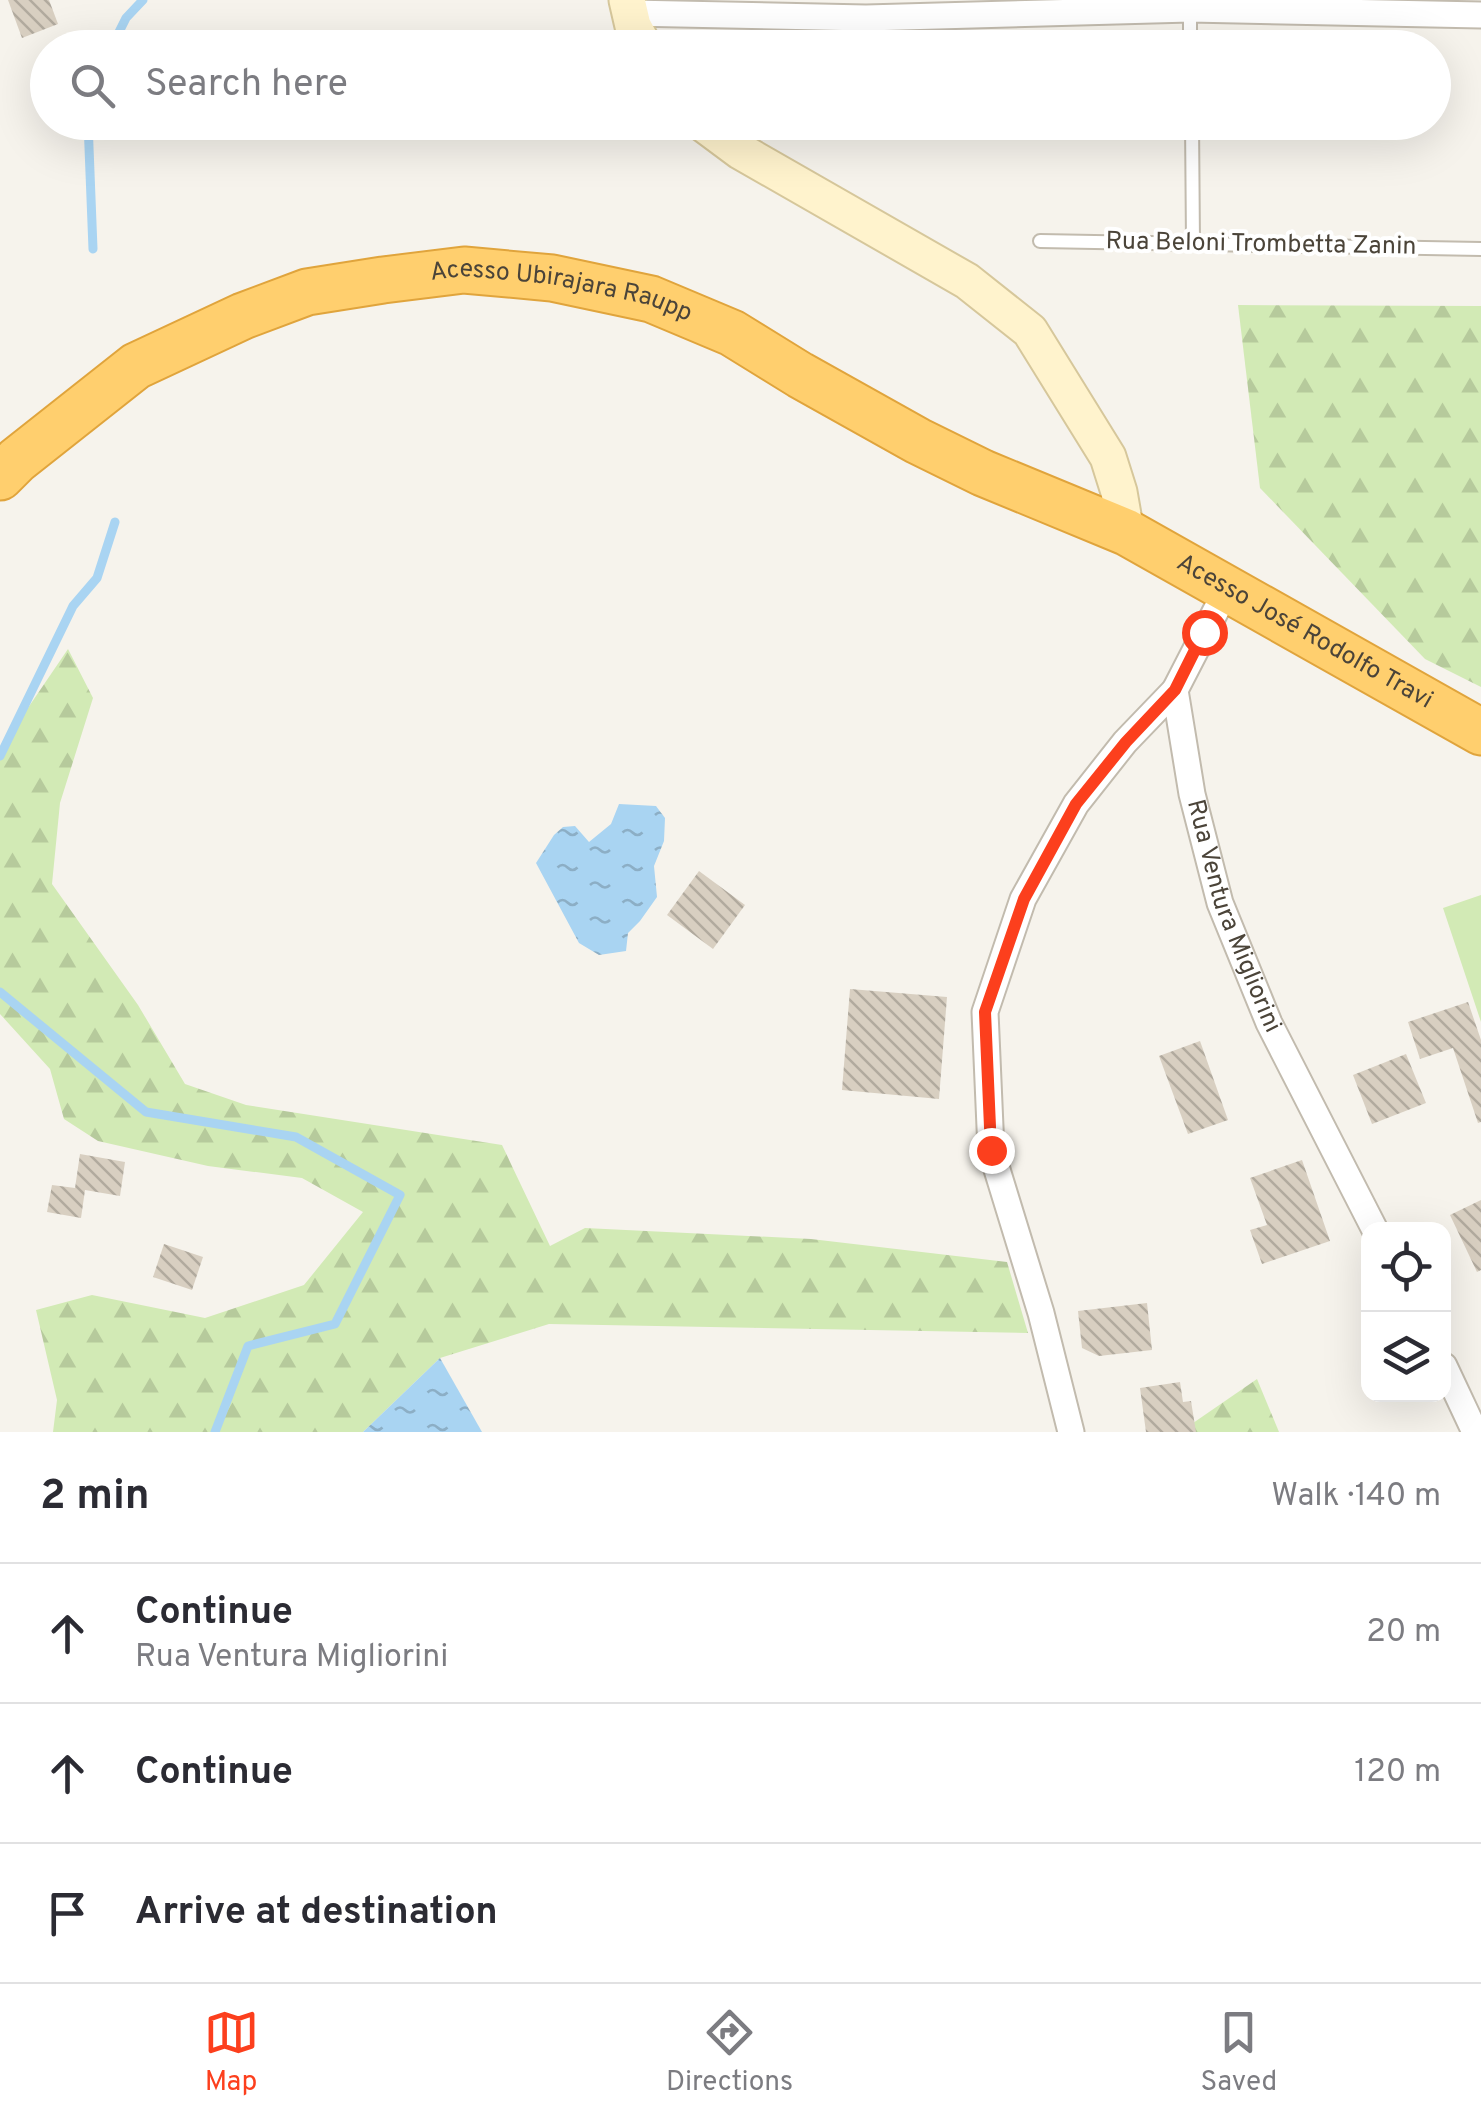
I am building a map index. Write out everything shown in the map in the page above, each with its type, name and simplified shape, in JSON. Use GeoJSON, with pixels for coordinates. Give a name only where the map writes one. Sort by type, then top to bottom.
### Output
{"type":"FeatureCollection","features":[{"type":"Feature","properties":{"kind":"highway","name":"Acesso Ubirajara Raupp"},"geometry":{"type":"LineString","coordinates":[[0,477],[16,460],[136,366],[243,316],[307,292],[464,270],[552,278],[651,299],[732,333],[817,385],[983,473],[1126,532]]}},
{"type":"Feature","properties":{"kind":"highway","name":"Acesso José Rodolfo Travi"},"geometry":{"type":"LineString","coordinates":[[1126,532],[1481,732]]}},
{"type":"Feature","properties":{"kind":"street"},"geometry":{"type":"LineString","coordinates":[[635,30],[628,6],[866,9],[1190,4],[1481,14]]}},
{"type":"Feature","properties":{"kind":"street"},"geometry":{"type":"LineString","coordinates":[[725,140],[968,282],[1030,331],[1108,458],[1126,532]]}},
{"type":"Feature","properties":{"kind":"street"},"geometry":{"type":"LineString","coordinates":[[1071,1432],[1041,1313],[991,1150],[985,1012],[1024,899],[1076,804],[1175,690],[1227,589]]}},
{"type":"Feature","properties":{"kind":"street","name":"Rua Ventura Migliorini"},"geometry":{"type":"LineString","coordinates":[[1175,690],[1192,794],[1220,903],[1269,1023],[1371,1222]]}},
{"type":"Feature","properties":{"kind":"street"},"geometry":{"type":"LineString","coordinates":[[1451,1381],[1475,1432]]}},
{"type":"Feature","properties":{"kind":"lane"},"geometry":{"type":"LineString","coordinates":[[1190,4],[1190,30]]}},
{"type":"Feature","properties":{"kind":"lane"},"geometry":{"type":"LineString","coordinates":[[1192,140],[1194,243]]}},
{"type":"Feature","properties":{"kind":"lane","name":"Rua Beloni Trombetta Zanin"},"geometry":{"type":"LineString","coordinates":[[1040,241],[1481,249]]}},
{"type":"Feature","properties":{"kind":"green space"},"geometry":{"type":"Polygon","coordinates":[[[1238,305],[1481,306],[1481,687],[1425,659],[1260,488],[1238,305]]]}},
{"type":"Feature","properties":{"kind":"green space"},"geometry":{"type":"Polygon","coordinates":[[[68,649],[93,698],[60,803],[52,884],[138,1005],[185,1084],[246,1105],[502,1145],[550,1246],[585,1228],[811,1239],[1007,1262],[1028,1333],[549,1324],[440,1358],[363,1432],[53,1432],[57,1400],[36,1310],[92,1295],[205,1318],[304,1285],[363,1212],[302,1178],[208,1166],[98,1141],[64,1119],[50,1069],[0,1014],[0,749],[68,649]]]}},
{"type":"Feature","properties":{"kind":"green space"},"geometry":{"type":"Polygon","coordinates":[[[1481,895],[1481,1022],[1443,908],[1481,895]]]}},
{"type":"Feature","properties":{"kind":"green space"},"geometry":{"type":"Polygon","coordinates":[[[1257,1379],[1279,1432],[1180,1432],[1257,1379]]]}},
{"type":"Feature","properties":{"kind":"water"},"geometry":{"type":"Polygon","coordinates":[[[619,804],[656,806],[665,818],[664,841],[654,866],[657,897],[628,933],[626,951],[599,955],[579,943],[536,863],[563,827],[575,826],[589,842],[611,824],[619,804]]]}},
{"type":"Feature","properties":{"kind":"water"},"geometry":{"type":"Polygon","coordinates":[[[440,1358],[482,1432],[363,1432],[440,1358]]]}},
{"type":"Feature","properties":{"kind":"building"},"geometry":{"type":"Polygon","coordinates":[[[8,0],[49,0],[58,24],[30,30],[30,35],[22,38],[8,0]]]}},
{"type":"Feature","properties":{"kind":"building"},"geometry":{"type":"Polygon","coordinates":[[[699,871],[745,905],[713,949],[667,915],[699,871]]]}},
{"type":"Feature","properties":{"kind":"building"},"geometry":{"type":"Polygon","coordinates":[[[850,989],[947,997],[939,1099],[842,1090],[850,989]]]}},
{"type":"Feature","properties":{"kind":"building"},"geometry":{"type":"Polygon","coordinates":[[[1468,1002],[1481,1040],[1478,1123],[1453,1048],[1420,1059],[1408,1022],[1468,1002]]]}},
{"type":"Feature","properties":{"kind":"building"},"geometry":{"type":"Polygon","coordinates":[[[1200,1041],[1228,1120],[1188,1134],[1159,1056],[1200,1041]]]}},
{"type":"Feature","properties":{"kind":"building"},"geometry":{"type":"Polygon","coordinates":[[[1406,1054],[1426,1103],[1372,1124],[1353,1075],[1406,1054]]]}},
{"type":"Feature","properties":{"kind":"building"},"geometry":{"type":"Polygon","coordinates":[[[80,1154],[125,1162],[120,1196],[85,1190],[81,1218],[47,1212],[52,1185],[75,1188],[80,1154]]]}},
{"type":"Feature","properties":{"kind":"building"},"geometry":{"type":"Polygon","coordinates":[[[1302,1160],[1330,1241],[1262,1264],[1250,1230],[1267,1225],[1250,1178],[1302,1160]]]}},
{"type":"Feature","properties":{"kind":"building"},"geometry":{"type":"Polygon","coordinates":[[[1481,1200],[1481,1270],[1477,1272],[1450,1215],[1481,1200]]]}},
{"type":"Feature","properties":{"kind":"building"},"geometry":{"type":"Polygon","coordinates":[[[164,1244],[203,1257],[192,1290],[153,1277],[164,1244]]]}},
{"type":"Feature","properties":{"kind":"building"},"geometry":{"type":"Polygon","coordinates":[[[1147,1303],[1152,1350],[1099,1356],[1082,1348],[1078,1311],[1147,1303]]]}},
{"type":"Feature","properties":{"kind":"building"},"geometry":{"type":"Polygon","coordinates":[[[1180,1382],[1183,1402],[1191,1401],[1196,1432],[1146,1432],[1140,1388],[1180,1382]]]}},
{"type":"Feature","properties":{"kind":"waterway"},"geometry":{"type":"LineString","coordinates":[[120,30],[143,0]]}},
{"type":"Feature","properties":{"kind":"waterway"},"geometry":{"type":"LineString","coordinates":[[89,140],[93,249]]}},
{"type":"Feature","properties":{"kind":"waterway"},"geometry":{"type":"LineString","coordinates":[[0,756],[73,606],[97,578],[115,522]]}},
{"type":"Feature","properties":{"kind":"waterway"},"geometry":{"type":"LineString","coordinates":[[0,992],[146,1112],[296,1137],[400,1195],[335,1324],[248,1346],[215,1432]]}},
{"type":"Feature","properties":{"kind":"route"},"geometry":{"type":"LineString","coordinates":[[991,1150],[985,1012],[1024,899],[1076,804],[1175,690],[1204,632]]}}]}
